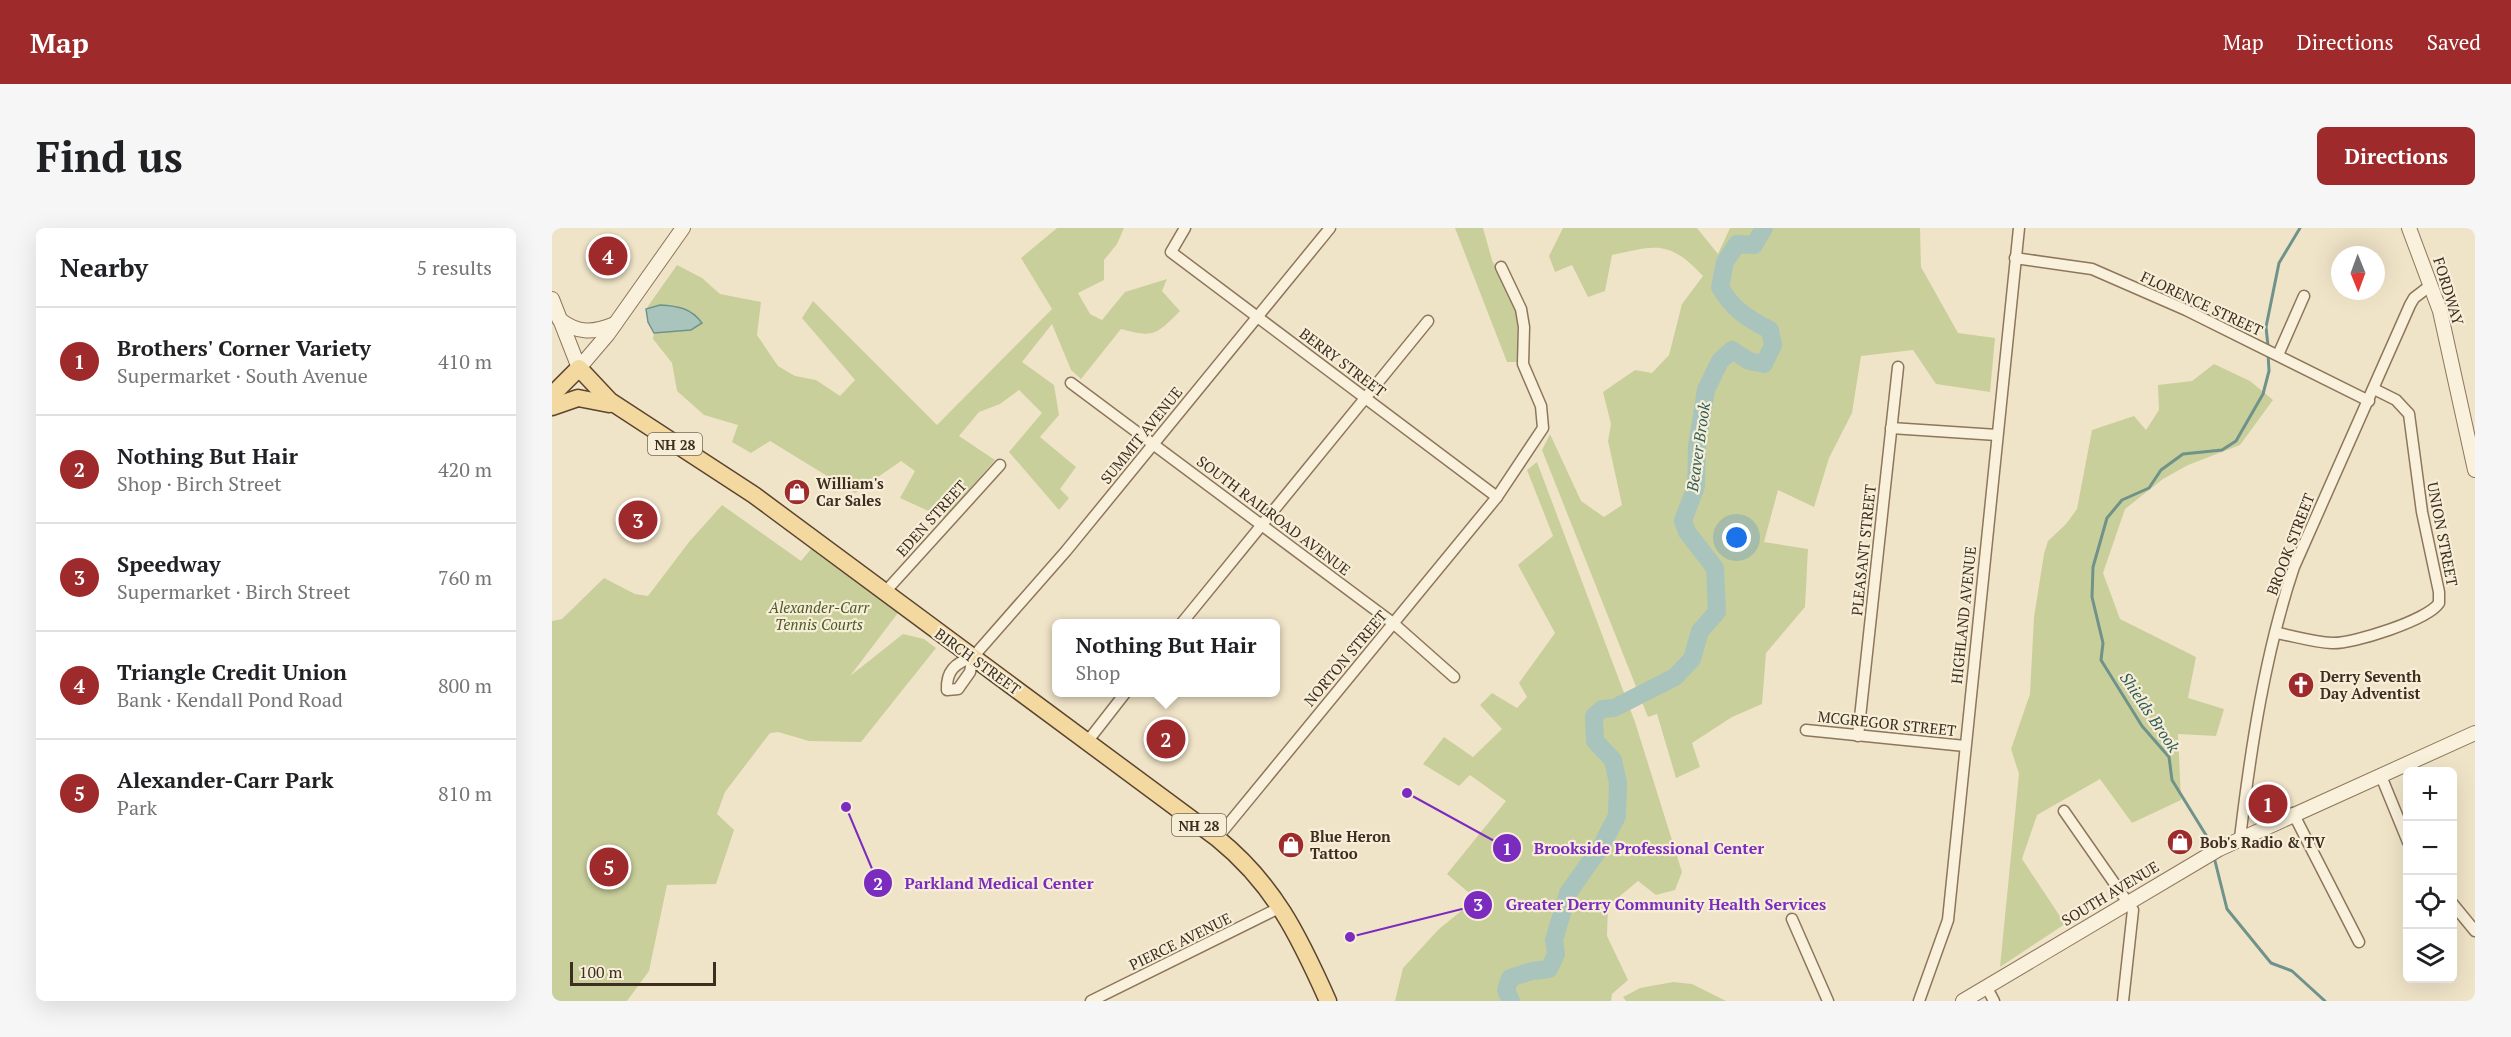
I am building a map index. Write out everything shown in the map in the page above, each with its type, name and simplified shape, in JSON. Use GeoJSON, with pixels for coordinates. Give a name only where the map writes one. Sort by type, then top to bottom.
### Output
{"type":"FeatureCollection","features":[{"type":"Feature","properties":{"kind":"main road"},"geometry":{"type":"LineString","coordinates":[[552,395],[579,368]]}},
{"type":"Feature","properties":{"kind":"main road","name":"BIRCH STREET"},"geometry":{"type":"LineString","coordinates":[[579,368],[601,394],[618,407],[754,495],[1217,838],[1248,864],[1281,907],[1328,1001]]}},
{"type":"Feature","properties":{"kind":"main road","name":"NH 28"},"geometry":{"type":"LineString","coordinates":[[552,407],[578,398],[597,400],[618,407]]}},
{"type":"Feature","properties":{"kind":"street"},"geometry":{"type":"LineString","coordinates":[[552,299],[579,368],[615,324],[683,228]]}},
{"type":"Feature","properties":{"kind":"street","name":"BERRY STREET"},"geometry":{"type":"LineString","coordinates":[[1185,228],[1171,252],[1497,497]]}},
{"type":"Feature","properties":{"kind":"street","name":"SUMMIT AVENUE"},"geometry":{"type":"LineString","coordinates":[[973,657],[1040,582],[1330,228]]}},
{"type":"Feature","properties":{"kind":"street","name":"HIGHLAND AVENUE"},"geometry":{"type":"LineString","coordinates":[[1919,1001],[1948,920],[2019,228]]}},
{"type":"Feature","properties":{"kind":"street","name":"FORDWAY"},"geometry":{"type":"LineString","coordinates":[[2409,228],[2440,311],[2475,470]]}},
{"type":"Feature","properties":{"kind":"street","name":"FLORENCE STREET"},"geometry":{"type":"LineString","coordinates":[[2015,258],[2092,269],[2186,310],[2369,401]]}},
{"type":"Feature","properties":{"kind":"street","name":"NORTON STREET"},"geometry":{"type":"LineString","coordinates":[[1217,838],[1497,497],[1544,428],[1545,420],[1523,364],[1524,327],[1521,309],[1501,267]]}},
{"type":"Feature","properties":{"kind":"street","name":"BROOK STREET"},"geometry":{"type":"LineString","coordinates":[[2240,838],[2255,734],[2294,567],[2414,298],[2431,285]]}},
{"type":"Feature","properties":{"kind":"street"},"geometry":{"type":"LineString","coordinates":[[2276,354],[2304,296]]}},
{"type":"Feature","properties":{"kind":"street"},"geometry":{"type":"LineString","coordinates":[[559,318],[567,325],[582,331],[596,331],[615,324]]}},
{"type":"Feature","properties":{"kind":"street"},"geometry":{"type":"LineString","coordinates":[[1185,619],[1367,399],[1428,321]]}},
{"type":"Feature","properties":{"kind":"street","name":"PLEASANT STREET"},"geometry":{"type":"LineString","coordinates":[[1858,736],[1898,367]]}},
{"type":"Feature","properties":{"kind":"street","name":"SOUTH RAILROAD AVENUE"},"geometry":{"type":"LineString","coordinates":[[1071,383],[1393,623],[1454,677]]}},
{"type":"Feature","properties":{"kind":"street","name":"UNION STREET"},"geometry":{"type":"LineString","coordinates":[[2277,633],[2330,643],[2350,642],[2425,614],[2439,603],[2439,592],[2422,512],[2409,414],[2396,400],[2374,389]]}},
{"type":"Feature","properties":{"kind":"street"},"geometry":{"type":"LineString","coordinates":[[1891,428],[1997,435]]}},
{"type":"Feature","properties":{"kind":"street","name":"EDEN STREET"},"geometry":{"type":"LineString","coordinates":[[885,592],[1000,465]]}},
{"type":"Feature","properties":{"kind":"street"},"geometry":{"type":"LineString","coordinates":[[1087,741],[1123,697]]}},
{"type":"Feature","properties":{"kind":"street","name":"MCGREGOR STREET"},"geometry":{"type":"LineString","coordinates":[[1806,730],[1965,746]]}},
{"type":"Feature","properties":{"kind":"street","name":"SOUTH AVENUE"},"geometry":{"type":"LineString","coordinates":[[1963,1001],[2206,855],[2293,813],[2475,733]]}},
{"type":"Feature","properties":{"kind":"street"},"geometry":{"type":"LineString","coordinates":[[2381,776],[2403,830]]}},
{"type":"Feature","properties":{"kind":"street"},"geometry":{"type":"LineString","coordinates":[[2064,811],[2134,915],[2123,1001]]}},
{"type":"Feature","properties":{"kind":"street"},"geometry":{"type":"LineString","coordinates":[[2293,813],[2359,942]]}},
{"type":"Feature","properties":{"kind":"street","name":"PIERCE AVENUE"},"geometry":{"type":"LineString","coordinates":[[1091,1001],[1281,907]]}},
{"type":"Feature","properties":{"kind":"street"},"geometry":{"type":"LineString","coordinates":[[2457,909],[2475,931]]}},
{"type":"Feature","properties":{"kind":"street"},"geometry":{"type":"LineString","coordinates":[[1792,919],[1828,1001]]}},
{"type":"Feature","properties":{"kind":"street"},"geometry":{"type":"LineString","coordinates":[[1986,986],[1994,1001]]}},
{"type":"Feature","properties":{"kind":"green space"},"geometry":{"type":"Polygon","coordinates":[[[1057,228],[1124,228],[1117,244],[1104,260],[1104,280],[1078,293],[1090,314],[1102,320],[1125,292],[1167,279],[1162,291],[1180,311],[1159,330],[1148,334],[1121,329],[1081,379],[1071,370],[1052,324],[1022,362],[1054,385],[1059,415],[1040,437],[1076,467],[1060,489],[1069,498],[1059,510],[1009,452],[1042,413],[1019,390],[1000,404],[979,412],[959,436],[995,460],[944,518],[900,498],[915,471],[901,461],[855,493],[770,441],[751,453],[732,442],[738,425],[704,415],[677,391],[672,363],[653,339],[654,333],[691,330],[701,323],[646,309],[677,265],[702,278],[720,294],[761,302],[757,335],[778,366],[795,376],[816,380],[840,396],[855,380],[802,318],[813,301],[937,425],[1052,309],[1021,258],[1057,228]]]}},
{"type":"Feature","properties":{"kind":"green space"},"geometry":{"type":"Polygon","coordinates":[[[1455,228],[1483,228],[1492,260],[1518,312],[1517,362],[1507,362],[1455,228]]]}},
{"type":"Feature","properties":{"kind":"green space"},"geometry":{"type":"Polygon","coordinates":[[[1563,228],[1697,228],[1718,254],[1730,228],[1920,228],[1921,267],[1958,333],[1995,338],[1990,392],[1936,384],[1913,350],[1861,356],[1852,413],[1829,458],[1814,507],[1778,490],[1764,542],[1808,549],[1805,607],[1766,653],[1762,704],[1732,717],[1692,743],[1700,767],[1676,778],[1657,714],[1648,717],[1542,450],[1550,434],[1581,501],[1604,517],[1622,505],[1608,441],[1611,424],[1603,392],[1635,370],[1652,373],[1669,355],[1682,304],[1703,276],[1681,256],[1671,251],[1662,248],[1640,249],[1612,255],[1605,291],[1588,297],[1572,265],[1555,272],[1549,256],[1563,228]]]}},
{"type":"Feature","properties":{"kind":"green space"},"geometry":{"type":"Polygon","coordinates":[[[2214,364],[2250,381],[2273,400],[2240,445],[2188,465],[2163,479],[2125,509],[2103,573],[2120,619],[2196,657],[2188,698],[2224,709],[2216,736],[2178,734],[2181,800],[2132,823],[2100,779],[2037,815],[2022,859],[2065,924],[2000,967],[2019,774],[2011,749],[2030,694],[2034,617],[2048,541],[2066,524],[2077,509],[2092,430],[2134,416],[2146,430],[2159,410],[2158,385],[2192,381],[2214,364]]]}},
{"type":"Feature","properties":{"kind":"green space"},"geometry":{"type":"Polygon","coordinates":[[[1537,462],[1635,722],[1682,872],[1675,890],[1656,895],[1638,881],[1608,906],[1607,936],[1628,980],[1612,994],[1611,1001],[1395,1001],[1403,968],[1439,929],[1476,899],[1447,874],[1506,801],[1470,775],[1459,786],[1423,764],[1444,737],[1473,757],[1502,729],[1480,705],[1492,693],[1517,708],[1527,697],[1519,683],[1555,633],[1518,565],[1553,536],[1527,470],[1537,462]]]}},
{"type":"Feature","properties":{"kind":"green space","name":"Alexander-Carr Tennis Courts"},"geometry":{"type":"Polygon","coordinates":[[[722,505],[801,561],[811,549],[898,613],[850,676],[903,634],[924,639],[936,648],[861,742],[809,741],[778,732],[770,733],[725,792],[717,814],[734,830],[716,884],[667,885],[649,971],[627,1001],[552,1001],[552,621],[562,619],[604,578],[635,594],[648,596],[689,542],[722,505]]]}},
{"type":"Feature","properties":{"kind":"green space"},"geometry":{"type":"Polygon","coordinates":[[[1673,982],[1692,984],[1726,1001],[1626,1001],[1623,997],[1640,988],[1673,982]]]}},
{"type":"Feature","properties":{"kind":"water"},"geometry":{"type":"Polygon","coordinates":[[[660,305],[684,309],[702,323],[691,330],[654,333],[648,322],[646,309],[660,305]]]}},
{"type":"Feature","properties":{"kind":"waterway","name":"Beaver Brook"},"geometry":{"type":"LineString","coordinates":[[1511,1001],[1506,990],[1510,978],[1532,971],[1549,969],[1556,954],[1554,940],[1568,893],[1602,845],[1617,816],[1618,783],[1613,760],[1595,741],[1594,716],[1602,709],[1614,708],[1675,677],[1692,659],[1700,631],[1717,612],[1715,568],[1687,532],[1683,521],[1696,486],[1697,446],[1706,390],[1720,361],[1732,350],[1749,361],[1764,364],[1773,345],[1770,330],[1741,313],[1720,287],[1725,262],[1737,244],[1754,245],[1764,228]]}},
{"type":"Feature","properties":{"kind":"waterway","name":"Shields Brook"},"geometry":{"type":"LineString","coordinates":[[2268,346],[2266,327],[2279,263],[2300,228]]}},
{"type":"Feature","properties":{"kind":"waterway","name":"Shields Brook"},"geometry":{"type":"LineString","coordinates":[[2212,848],[2172,780],[2169,757],[2142,726],[2101,660],[2103,643],[2092,597],[2093,567],[2107,518],[2122,500],[2149,488],[2161,470],[2183,454],[2222,450],[2236,441],[2263,394],[2269,371],[2268,353]]}},
{"type":"Feature","properties":{"kind":"waterway","name":"Shields Brook"},"geometry":{"type":"LineString","coordinates":[[2214,857],[2227,909],[2271,963],[2292,971],[2325,1001]]}},
{"type":"Feature","properties":{"kind":"place","name":"Triangle Credit Union"},"geometry":{"type":"Point","coordinates":[608,256]}},
{"type":"Feature","properties":{"kind":"place","name":"William's Car Sales"},"geometry":{"type":"Point","coordinates":[797,492]}},
{"type":"Feature","properties":{"kind":"place","name":"Speedway"},"geometry":{"type":"Point","coordinates":[638,520]}},
{"type":"Feature","properties":{"kind":"place","name":"Derry Seventh Day Adventist"},"geometry":{"type":"Point","coordinates":[2301,685]}},
{"type":"Feature","properties":{"kind":"place","name":"Nothing But Hair"},"geometry":{"type":"Point","coordinates":[1166,739]}},
{"type":"Feature","properties":{"kind":"place","name":"Brookside Professional Center"},"geometry":{"type":"Point","coordinates":[1407,793]}},
{"type":"Feature","properties":{"kind":"place","name":"Brothers' Corner Variety"},"geometry":{"type":"Point","coordinates":[2268,804]}},
{"type":"Feature","properties":{"kind":"place","name":"Parkland Medical Center"},"geometry":{"type":"Point","coordinates":[846,807]}},
{"type":"Feature","properties":{"kind":"place","name":"Bob's Radio & TV"},"geometry":{"type":"Point","coordinates":[2180,842]}},
{"type":"Feature","properties":{"kind":"place","name":"Blue Heron Tattoo"},"geometry":{"type":"Point","coordinates":[1291,845]}},
{"type":"Feature","properties":{"kind":"place","name":"Alexander-Carr Park"},"geometry":{"type":"Point","coordinates":[609,867]}},
{"type":"Feature","properties":{"kind":"place","name":"Greater Derry Community Health Services"},"geometry":{"type":"Point","coordinates":[1350,937]}}]}
